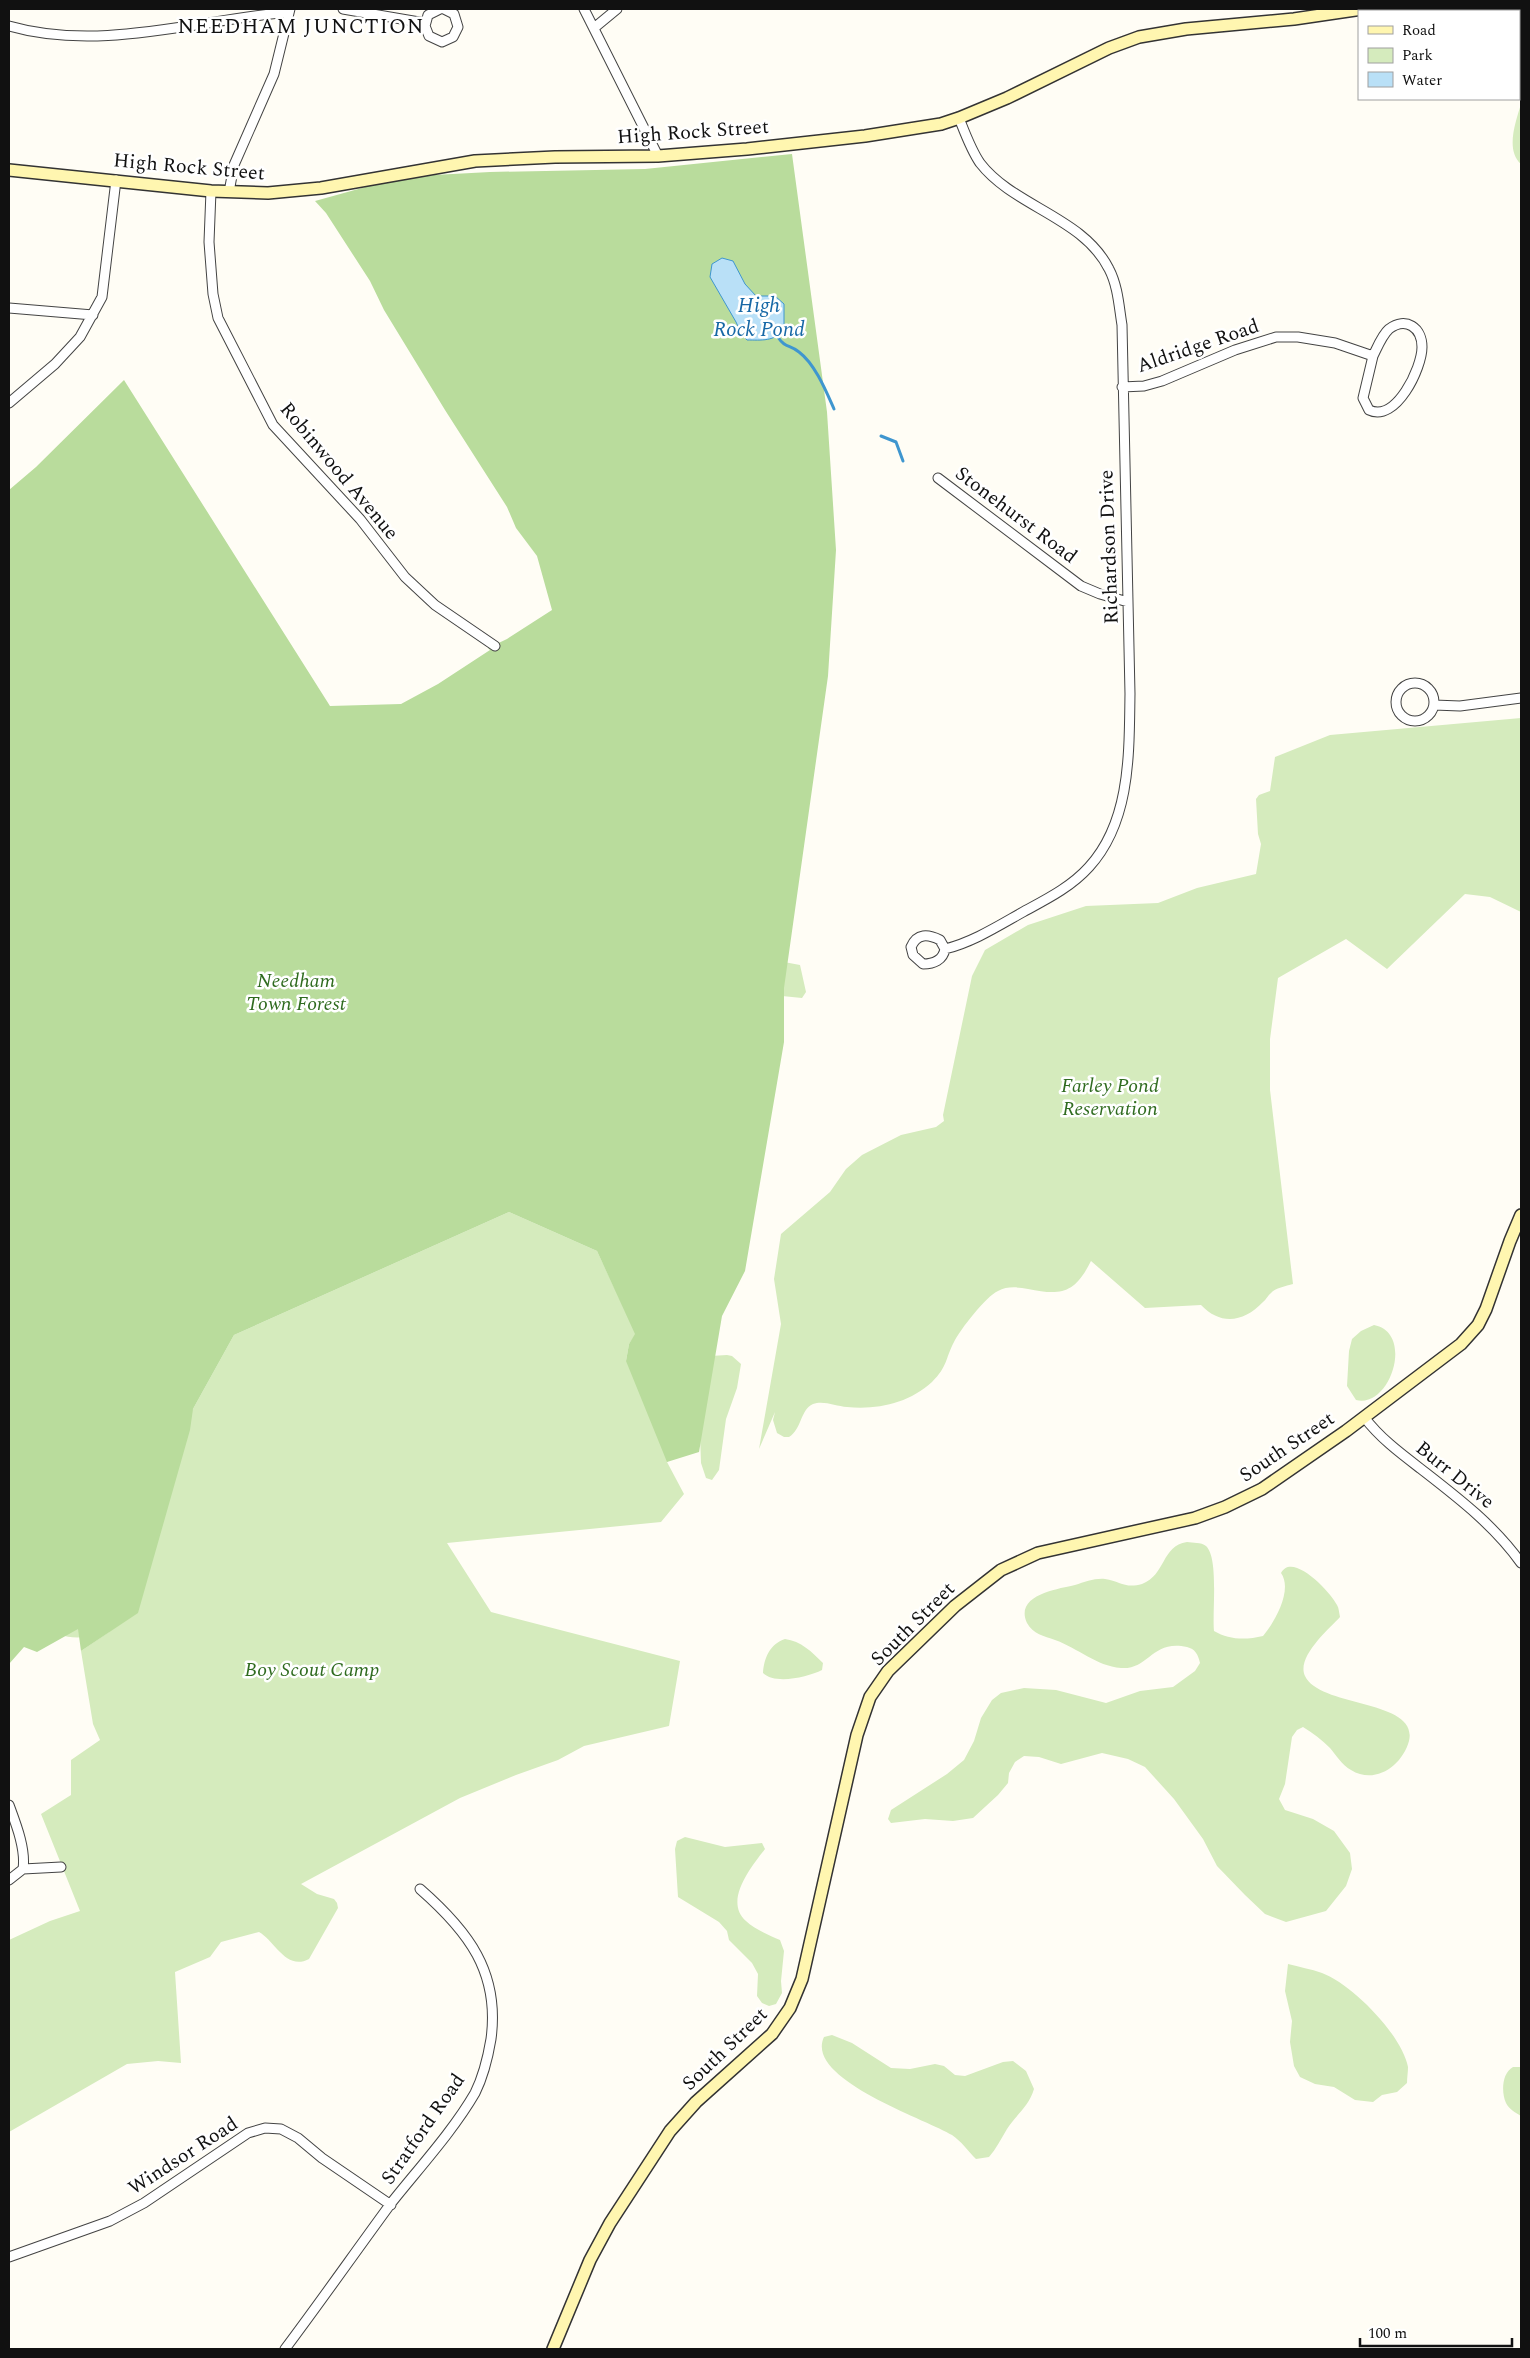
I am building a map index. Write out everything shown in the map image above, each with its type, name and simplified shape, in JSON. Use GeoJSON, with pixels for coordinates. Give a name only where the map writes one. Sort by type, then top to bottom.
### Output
{"type":"FeatureCollection","features":[{"type":"Feature","properties":{"kind":"street"},"geometry":{"type":"LineString","coordinates":[[343,9],[425,23]]}},
{"type":"Feature","properties":{"kind":"street"},"geometry":{"type":"LineString","coordinates":[[442,9],[454,14],[458,22],[457,30],[453,37],[442,42],[434,40],[428,34],[425,23],[430,13],[442,9]]}},
{"type":"Feature","properties":{"kind":"street"},"geometry":{"type":"LineString","coordinates":[[584,9],[658,156]]}},
{"type":"Feature","properties":{"kind":"street"},"geometry":{"type":"LineString","coordinates":[[594,28],[617,9]]}},
{"type":"Feature","properties":{"kind":"street","name":"High Rock Street"},"geometry":{"type":"LineString","coordinates":[[9,170],[211,191],[268,193],[321,188],[475,161],[555,157],[658,156],[844,138],[941,124],[959,118],[1007,98],[1108,48],[1139,37],[1186,29],[1362,9]]}},
{"type":"Feature","properties":{"kind":"street"},"geometry":{"type":"LineString","coordinates":[[9,26],[48,34],[119,34],[174,28],[290,10],[274,74],[234,165],[229,192]]}},
{"type":"Feature","properties":{"kind":"street","name":"Richardson Drive"},"geometry":{"type":"LineString","coordinates":[[945,949],[970,942],[1066,887],[1088,868],[1111,835],[1124,793],[1129,751],[1122,326],[1116,293],[1109,269],[1076,231],[997,180],[980,163],[968,141],[959,118]]}},
{"type":"Feature","properties":{"kind":"street"},"geometry":{"type":"LineString","coordinates":[[9,403],[55,364],[80,337],[102,297],[116,180]]}},
{"type":"Feature","properties":{"kind":"street","name":"Robinwood Avenue"},"geometry":{"type":"LineString","coordinates":[[211,191],[209,242],[213,294],[218,318],[273,425],[343,500],[389,558],[422,594],[495,646]]}},
{"type":"Feature","properties":{"kind":"street"},"geometry":{"type":"LineString","coordinates":[[9,308],[93,315]]}},
{"type":"Feature","properties":{"kind":"street"},"geometry":{"type":"LineString","coordinates":[[1408,323],[1416,328],[1421,338],[1421,357],[1409,387],[1390,409],[1381,413],[1370,410],[1363,398],[1373,356],[1388,330],[1400,324],[1408,323]]}},
{"type":"Feature","properties":{"kind":"street","name":"Aldridge Road"},"geometry":{"type":"LineString","coordinates":[[1122,387],[1144,386],[1162,381],[1235,350],[1276,337],[1298,337],[1335,343],[1373,356]]}},
{"type":"Feature","properties":{"kind":"street","name":"Stonehurst Road"},"geometry":{"type":"LineString","coordinates":[[938,478],[1081,586],[1128,602]]}},
{"type":"Feature","properties":{"kind":"street"},"geometry":{"type":"LineString","coordinates":[[1418,683],[1430,691],[1434,705],[1426,717],[1412,720],[1400,712],[1397,698],[1404,686],[1418,683]]}},
{"type":"Feature","properties":{"kind":"street"},"geometry":{"type":"LineString","coordinates":[[1434,705],[1460,706],[1521,698]]}},
{"type":"Feature","properties":{"kind":"street","name":"South Street"},"geometry":{"type":"LineString","coordinates":[[552,2349],[590,2260],[610,2223],[670,2130],[696,2102],[772,2034],[790,2008],[800,1985],[810,1950],[844,1785],[857,1735],[870,1697],[888,1670],[955,1606],[1000,1570],[1038,1553],[1195,1518],[1225,1507],[1262,1489],[1364,1417],[1461,1344],[1478,1325],[1486,1309],[1521,1216]]}},
{"type":"Feature","properties":{"kind":"street","name":"Burr Drive"},"geometry":{"type":"LineString","coordinates":[[1364,1417],[1382,1438],[1466,1505],[1494,1530],[1521,1563]]}},
{"type":"Feature","properties":{"kind":"street"},"geometry":{"type":"LineString","coordinates":[[9,1805],[23,1856],[23,1869]]}},
{"type":"Feature","properties":{"kind":"street"},"geometry":{"type":"LineString","coordinates":[[9,1880],[23,1869],[60,1867]]}},
{"type":"Feature","properties":{"kind":"street","name":"Stratford Road"},"geometry":{"type":"LineString","coordinates":[[284,2349],[475,2093],[489,2048],[493,2021],[490,1991],[484,1968],[476,1950],[453,1920],[420,1890]]}},
{"type":"Feature","properties":{"kind":"street","name":"Windsor Road"},"geometry":{"type":"LineString","coordinates":[[9,2257],[110,2221],[144,2203],[248,2133],[265,2128],[281,2129],[298,2138],[322,2158],[390,2205]]}},
{"type":"Feature","properties":{"kind":"green space"},"geometry":{"type":"Polygon","coordinates":[[[1521,104],[1521,164],[1516,158],[1514,151],[1513,135],[1521,104]]]}},
{"type":"Feature","properties":{"kind":"green space","name":"Needham Town Forest"},"geometry":{"type":"Polygon","coordinates":[[[792,154],[827,412],[836,550],[828,676],[784,988],[784,1042],[745,1271],[722,1316],[699,1452],[667,1462],[626,1361],[629,1344],[635,1334],[597,1251],[509,1212],[234,1335],[193,1409],[190,1430],[138,1613],[81,1651],[78,1629],[37,1652],[24,1647],[9,1664],[9,490],[36,467],[124,380],[330,706],[401,704],[438,684],[490,650],[488,648],[507,639],[552,610],[537,556],[516,528],[507,507],[384,310],[370,281],[326,213],[315,201],[380,183],[434,175],[645,169],[792,154]]]}},
{"type":"Feature","properties":{"kind":"green space","name":"Farley Pond Reservation"},"geometry":{"type":"Polygon","coordinates":[[[1521,718],[1521,912],[1490,897],[1465,894],[1387,969],[1346,939],[1278,978],[1270,1039],[1270,1090],[1293,1284],[1273,1291],[1256,1309],[1248,1314],[1232,1319],[1224,1319],[1209,1312],[1201,1305],[1145,1308],[1091,1261],[1079,1280],[1066,1290],[1050,1292],[1013,1287],[1001,1289],[993,1294],[980,1306],[962,1330],[954,1342],[944,1367],[937,1376],[932,1382],[913,1395],[892,1404],[859,1408],[821,1403],[813,1404],[806,1411],[793,1434],[789,1437],[784,1437],[777,1433],[773,1420],[775,1412],[759,1449],[781,1324],[774,1279],[781,1234],[830,1192],[846,1169],[862,1155],[901,1135],[936,1127],[944,1121],[943,1115],[972,976],[985,950],[1028,925],[1086,906],[1158,903],[1197,888],[1256,874],[1261,844],[1258,834],[1256,799],[1259,795],[1270,791],[1275,757],[1330,735],[1521,718]]]}},
{"type":"Feature","properties":{"kind":"green space"},"geometry":{"type":"Polygon","coordinates":[[[784,962],[800,965],[806,992],[802,998],[782,996],[784,962]]]}},
{"type":"Feature","properties":{"kind":"green space","name":"Boy Scout Camp"},"geometry":{"type":"Polygon","coordinates":[[[509,1212],[597,1251],[636,1334],[629,1344],[626,1361],[727,1355],[732,1356],[741,1364],[737,1388],[726,1419],[719,1470],[712,1480],[706,1478],[701,1463],[700,1435],[667,1462],[684,1494],[661,1522],[447,1543],[491,1612],[680,1661],[669,1726],[584,1746],[558,1760],[460,1798],[301,1884],[317,1894],[334,1899],[338,1908],[309,1959],[301,1962],[287,1958],[259,1932],[221,1942],[210,1957],[175,1972],[181,2063],[158,2061],[127,2064],[9,2132],[9,1940],[50,1921],[80,1911],[41,1814],[71,1795],[71,1760],[100,1740],[93,1724],[81,1651],[109,1632],[92,1636],[65,1636],[44,1627],[9,1600],[193,1409],[234,1335],[509,1212]]]}},
{"type":"Feature","properties":{"kind":"green space"},"geometry":{"type":"Polygon","coordinates":[[[1374,1325],[1386,1331],[1393,1341],[1395,1355],[1393,1369],[1379,1393],[1368,1400],[1356,1400],[1347,1386],[1349,1351],[1352,1339],[1361,1331],[1374,1325]]]}},
{"type":"Feature","properties":{"kind":"green space"},"geometry":{"type":"Polygon","coordinates":[[[1187,1542],[1204,1545],[1210,1552],[1214,1573],[1214,1631],[1232,1638],[1244,1639],[1263,1636],[1273,1623],[1281,1606],[1285,1588],[1281,1573],[1286,1568],[1294,1567],[1302,1570],[1320,1583],[1333,1599],[1340,1617],[1309,1652],[1303,1669],[1305,1676],[1314,1686],[1329,1694],[1384,1710],[1399,1718],[1408,1727],[1409,1741],[1400,1758],[1386,1770],[1378,1774],[1369,1775],[1360,1774],[1348,1768],[1327,1745],[1303,1727],[1297,1730],[1292,1737],[1285,1784],[1279,1799],[1285,1810],[1313,1819],[1334,1831],[1350,1853],[1352,1869],[1346,1886],[1326,1911],[1286,1922],[1265,1914],[1217,1866],[1203,1839],[1174,1799],[1145,1767],[1128,1759],[1102,1753],[1061,1764],[1039,1757],[1024,1756],[1015,1762],[1009,1773],[1008,1783],[973,1818],[953,1821],[925,1819],[891,1823],[888,1819],[891,1810],[947,1774],[964,1760],[974,1741],[981,1718],[992,1700],[1001,1693],[1024,1688],[1056,1690],[1106,1703],[1140,1691],[1173,1687],[1195,1671],[1200,1663],[1196,1652],[1187,1647],[1175,1646],[1166,1647],[1130,1667],[1112,1667],[1103,1664],[1063,1643],[1036,1632],[1029,1627],[1025,1613],[1027,1606],[1032,1600],[1040,1595],[1090,1580],[1105,1579],[1131,1586],[1142,1584],[1156,1574],[1172,1549],[1187,1542]]]}},
{"type":"Feature","properties":{"kind":"green space"},"geometry":{"type":"Polygon","coordinates":[[[785,1639],[796,1642],[810,1651],[823,1663],[822,1670],[792,1679],[775,1679],[763,1673],[769,1652],[775,1644],[785,1639]]]}},
{"type":"Feature","properties":{"kind":"green space"},"geometry":{"type":"Polygon","coordinates":[[[685,1837],[725,1847],[762,1843],[765,1849],[747,1874],[738,1894],[737,1904],[740,1913],[749,1924],[780,1940],[784,1951],[781,1981],[782,1993],[776,2004],[769,2006],[762,2003],[757,1996],[758,1974],[752,1963],[729,1940],[727,1931],[719,1922],[678,1897],[675,1849],[677,1841],[685,1837]]]}},
{"type":"Feature","properties":{"kind":"green space"},"geometry":{"type":"Polygon","coordinates":[[[1288,1964],[1322,1973],[1334,1979],[1361,1999],[1374,2012],[1396,2040],[1404,2054],[1408,2067],[1407,2083],[1397,2092],[1382,2095],[1373,2102],[1355,2100],[1334,2087],[1315,2084],[1300,2077],[1294,2066],[1290,2042],[1292,2021],[1285,1991],[1288,1964]]]}},
{"type":"Feature","properties":{"kind":"green space"},"geometry":{"type":"Polygon","coordinates":[[[832,2035],[852,2043],[891,2068],[910,2069],[935,2064],[944,2066],[955,2075],[965,2076],[1003,2062],[1013,2061],[1026,2071],[1034,2089],[1029,2100],[989,2157],[976,2159],[952,2135],[871,2096],[832,2068],[823,2053],[824,2037],[832,2035]]]}},
{"type":"Feature","properties":{"kind":"green space"},"geometry":{"type":"Polygon","coordinates":[[[1513,2067],[1521,2067],[1521,2116],[1507,2105],[1503,2094],[1505,2078],[1513,2067]]]}},
{"type":"Feature","properties":{"kind":"water","name":"High Rock Pond"},"geometry":{"type":"Polygon","coordinates":[[[722,258],[733,261],[745,284],[756,296],[775,296],[784,304],[784,329],[776,336],[767,339],[747,340],[742,335],[710,277],[712,264],[722,258]]]}},
{"type":"Feature","properties":{"kind":"waterway"},"geometry":{"type":"LineString","coordinates":[[777,336],[785,345],[799,352],[810,363],[834,409]]}},
{"type":"Feature","properties":{"kind":"waterway"},"geometry":{"type":"LineString","coordinates":[[881,436],[896,442],[903,461]]}},
{"type":"Feature","properties":{"kind":"district","name":"NEEDHAM JUNCTION"},"geometry":{"type":"Point","coordinates":[301,27]}}]}
